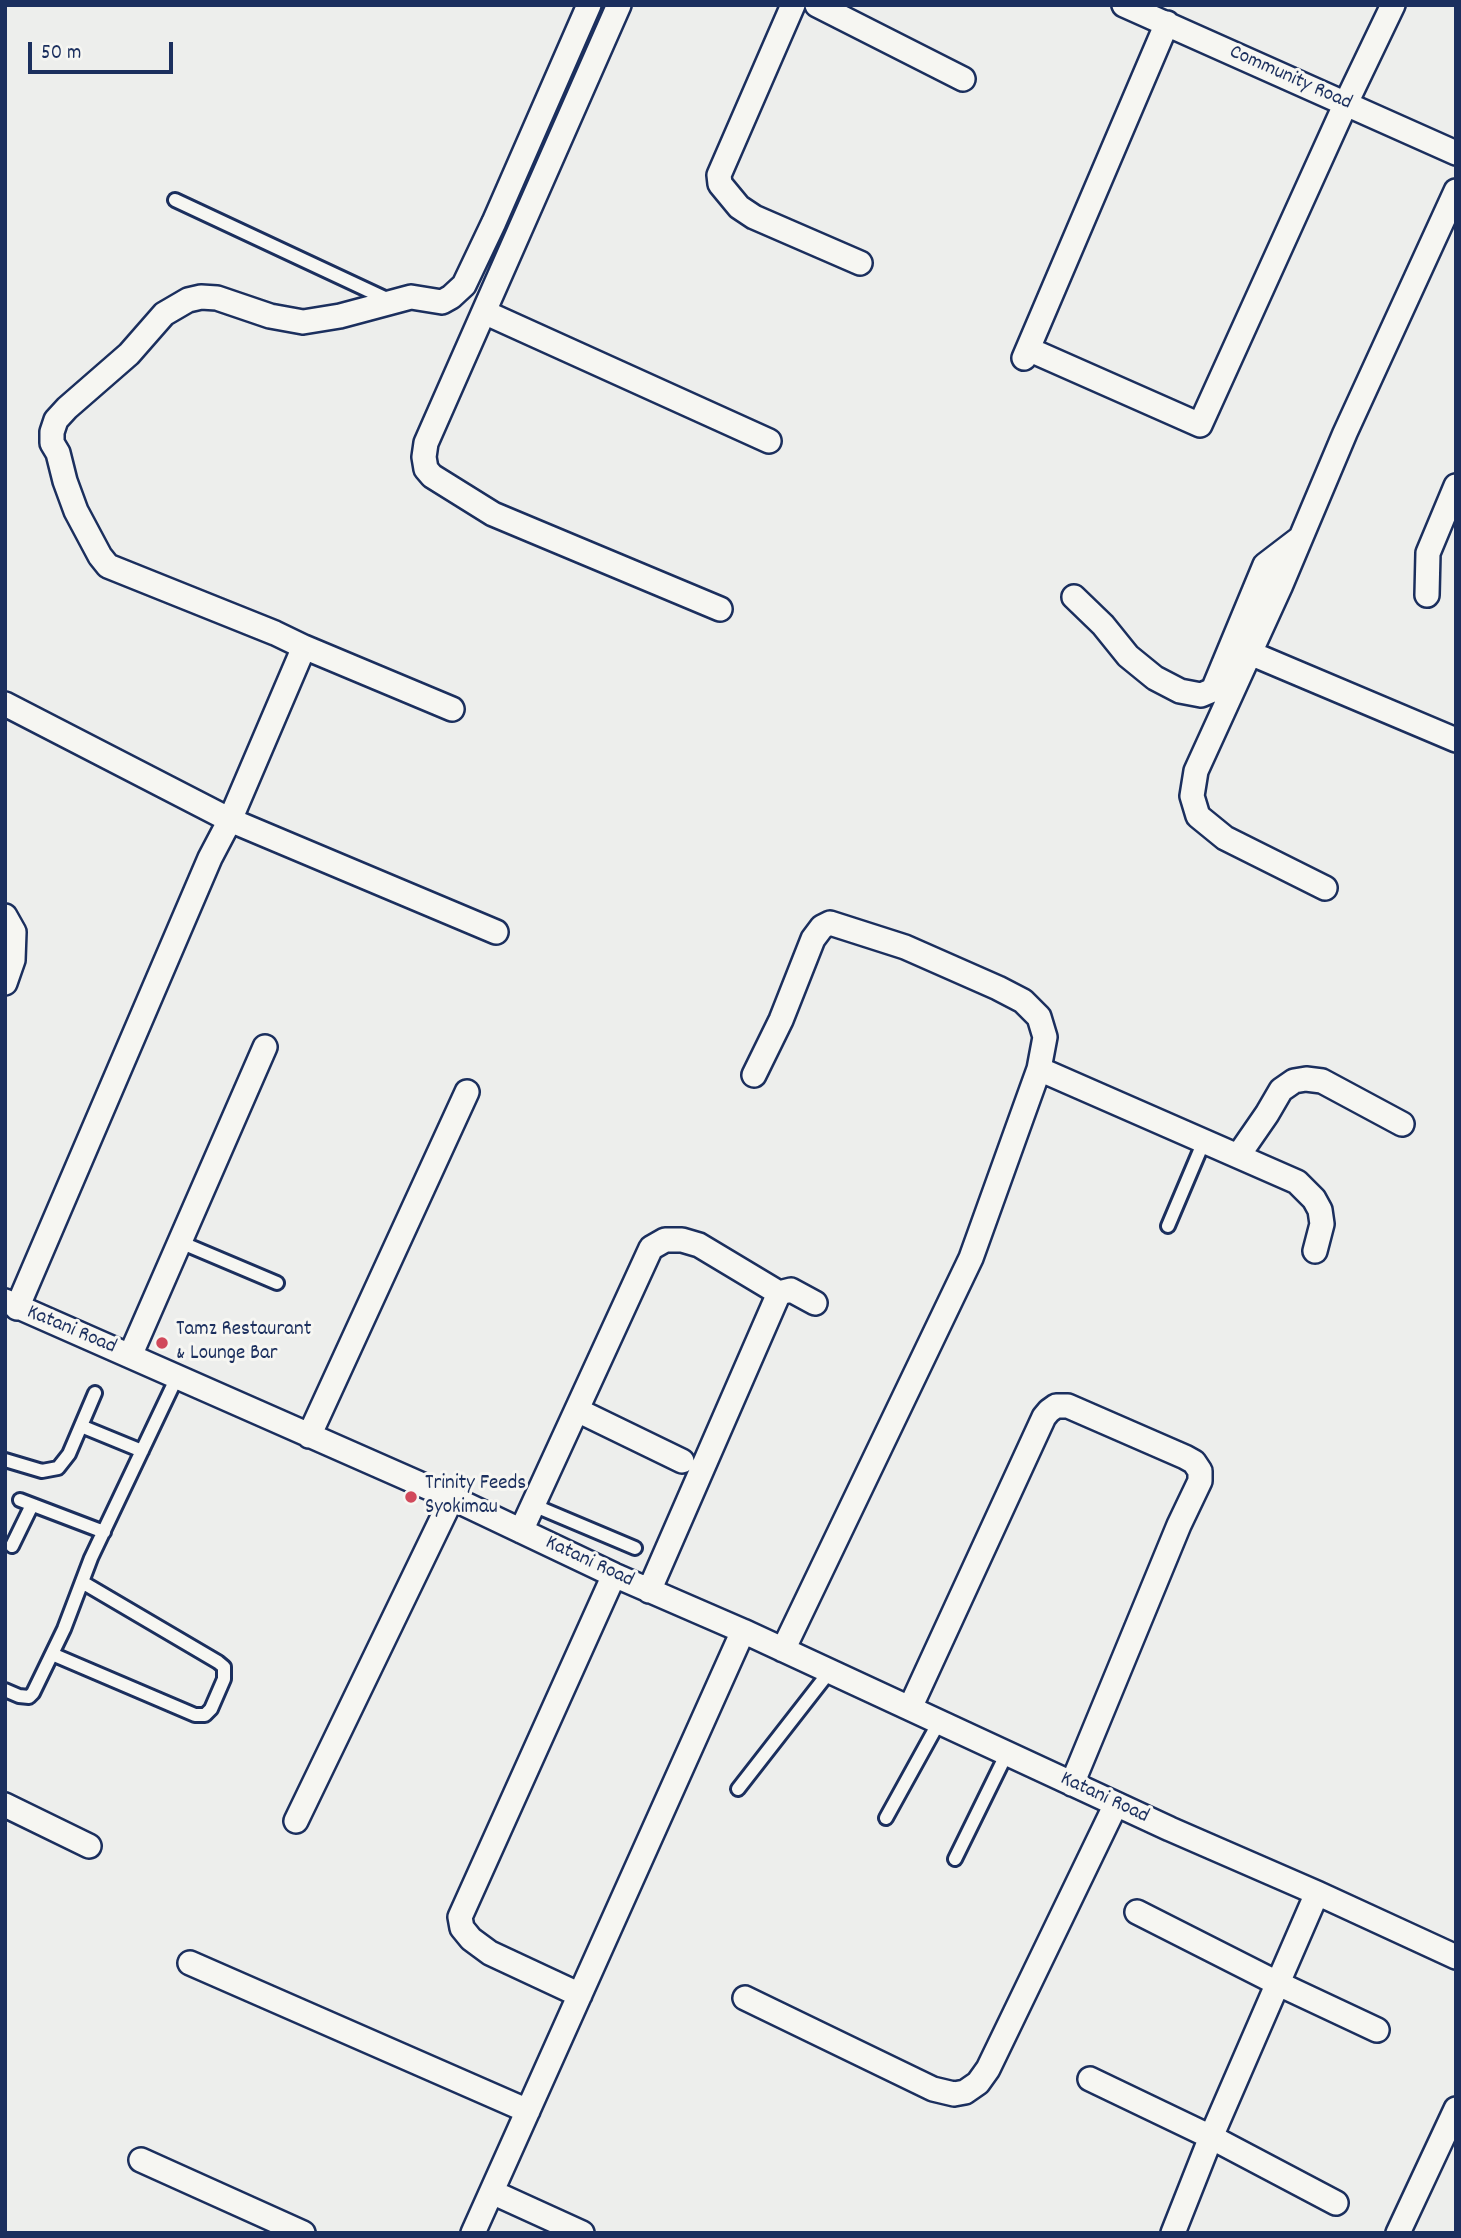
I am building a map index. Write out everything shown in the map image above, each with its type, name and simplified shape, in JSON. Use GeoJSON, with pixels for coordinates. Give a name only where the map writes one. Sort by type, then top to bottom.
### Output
{"type":"FeatureCollection","features":[{"type":"Feature","properties":{"kind":"street"},"geometry":{"type":"LineString","coordinates":[[452,709],[275,633],[108,566],[76,511],[58,453],[52,443],[51,432],[56,420],[67,408],[129,354],[164,314],[188,300],[217,298],[270,316],[303,322],[340,316],[411,297],[442,302],[451,297],[464,285],[589,5]]}},
{"type":"Feature","properties":{"kind":"street"},"geometry":{"type":"LineString","coordinates":[[620,5],[426,443],[424,457],[426,469],[432,476],[494,513],[720,609]]}},
{"type":"Feature","properties":{"kind":"street"},"geometry":{"type":"LineString","coordinates":[[793,5],[719,175],[720,184],[739,207],[754,217],[860,263]]}},
{"type":"Feature","properties":{"kind":"street"},"geometry":{"type":"LineString","coordinates":[[817,5],[963,79]]}},
{"type":"Feature","properties":{"kind":"street","name":"Community Road"},"geometry":{"type":"LineString","coordinates":[[1124,5],[1456,153]]}},
{"type":"Feature","properties":{"kind":"street"},"geometry":{"type":"LineString","coordinates":[[1167,23],[1026,354],[1200,425],[1393,5]]}},
{"type":"Feature","properties":{"kind":"street"},"geometry":{"type":"LineString","coordinates":[[1325,888],[1225,838],[1198,816],[1192,796],[1196,771],[1302,537],[1345,433],[1456,191]]}},
{"type":"Feature","properties":{"kind":"street"},"geometry":{"type":"LineString","coordinates":[[484,312],[769,441]]}},
{"type":"Feature","properties":{"kind":"street"},"geometry":{"type":"LineString","coordinates":[[1427,595],[1428,554],[1456,486]]}},
{"type":"Feature","properties":{"kind":"street"},"geometry":{"type":"LineString","coordinates":[[1074,597],[1103,625],[1128,656],[1155,678],[1180,691],[1201,695],[1213,690],[1265,565],[1302,537]]}},
{"type":"Feature","properties":{"kind":"street"},"geometry":{"type":"LineString","coordinates":[[11,1305],[204,870],[230,820],[304,647]]}},
{"type":"Feature","properties":{"kind":"street"},"geometry":{"type":"LineString","coordinates":[[1250,653],[1456,740]]}},
{"type":"Feature","properties":{"kind":"street"},"geometry":{"type":"LineString","coordinates":[[5,704],[230,820],[496,932]]}},
{"type":"Feature","properties":{"kind":"street"},"geometry":{"type":"LineString","coordinates":[[5,916],[14,932],[13,960],[5,983]]}},
{"type":"Feature","properties":{"kind":"street"},"geometry":{"type":"LineString","coordinates":[[754,1076],[781,1020],[813,939],[822,927],[830,923],[905,947],[1023,1001],[1039,1017],[1045,1037],[1039,1069],[971,1258],[783,1650]]}},
{"type":"Feature","properties":{"kind":"street"},"geometry":{"type":"LineString","coordinates":[[130,1356],[265,1047]]}},
{"type":"Feature","properties":{"kind":"street"},"geometry":{"type":"LineString","coordinates":[[1039,1069],[1297,1182],[1314,1199],[1320,1210],[1322,1224],[1315,1251]]}},
{"type":"Feature","properties":{"kind":"street"},"geometry":{"type":"LineString","coordinates":[[1238,1156],[1268,1114],[1281,1090],[1294,1081],[1322,1081],[1402,1124]]}},
{"type":"Feature","properties":{"kind":"street"},"geometry":{"type":"LineString","coordinates":[[309,1436],[467,1092]]}},
{"type":"Feature","properties":{"kind":"street"},"geometry":{"type":"LineString","coordinates":[[521,1531],[651,1248],[665,1240],[682,1240],[699,1245],[779,1293],[791,1290],[815,1303]]}},
{"type":"Feature","properties":{"kind":"street"},"geometry":{"type":"LineString","coordinates":[[649,1591],[779,1293]]}},
{"type":"Feature","properties":{"kind":"street","name":"Katani Road"},"geometry":{"type":"LineString","coordinates":[[11,1305],[452,1498],[614,1575],[743,1631],[1170,1829],[1456,1957]]}},
{"type":"Feature","properties":{"kind":"street"},"geometry":{"type":"LineString","coordinates":[[910,1708],[1049,1411],[1056,1406],[1068,1406],[1185,1457],[1194,1462],[1200,1471],[1200,1481],[1072,1784]]}},
{"type":"Feature","properties":{"kind":"street"},"geometry":{"type":"LineString","coordinates":[[577,1410],[682,1461]]}},
{"type":"Feature","properties":{"kind":"street"},"geometry":{"type":"LineString","coordinates":[[296,1821],[452,1498]]}},
{"type":"Feature","properties":{"kind":"street"},"geometry":{"type":"LineString","coordinates":[[580,1995],[490,1952],[471,1939],[462,1928],[460,1917],[614,1575]]}},
{"type":"Feature","properties":{"kind":"street"},"geometry":{"type":"LineString","coordinates":[[474,2233],[743,1631]]}},
{"type":"Feature","properties":{"kind":"street"},"geometry":{"type":"LineString","coordinates":[[745,1998],[933,2090],[954,2094],[965,2092],[978,2083],[988,2069],[1116,1804]]}},
{"type":"Feature","properties":{"kind":"street"},"geometry":{"type":"LineString","coordinates":[[5,1805],[89,1846]]}},
{"type":"Feature","properties":{"kind":"street"},"geometry":{"type":"LineString","coordinates":[[1173,2233],[1211,2137],[1317,1893]]}},
{"type":"Feature","properties":{"kind":"street"},"geometry":{"type":"LineString","coordinates":[[1137,1912],[1377,2031]]}},
{"type":"Feature","properties":{"kind":"street"},"geometry":{"type":"LineString","coordinates":[[190,1963],[528,2111]]}},
{"type":"Feature","properties":{"kind":"street"},"geometry":{"type":"LineString","coordinates":[[1090,2079],[1211,2137],[1336,2203]]}},
{"type":"Feature","properties":{"kind":"street"},"geometry":{"type":"LineString","coordinates":[[1398,2233],[1456,2109]]}},
{"type":"Feature","properties":{"kind":"street"},"geometry":{"type":"LineString","coordinates":[[141,2160],[303,2233]]}},
{"type":"Feature","properties":{"kind":"street"},"geometry":{"type":"LineString","coordinates":[[492,2192],[583,2233]]}},
{"type":"Feature","properties":{"kind":"lane"},"geometry":{"type":"LineString","coordinates":[[175,200],[391,301]]}},
{"type":"Feature","properties":{"kind":"lane"},"geometry":{"type":"LineString","coordinates":[[1168,1226],[1204,1140]]}},
{"type":"Feature","properties":{"kind":"lane"},"geometry":{"type":"LineString","coordinates":[[180,1242],[277,1283]]}},
{"type":"Feature","properties":{"kind":"lane"},"geometry":{"type":"LineString","coordinates":[[5,1690],[29,1698],[52,1654],[104,1532],[177,1377]]}},
{"type":"Feature","properties":{"kind":"lane"},"geometry":{"type":"LineString","coordinates":[[5,1460],[42,1471],[58,1468],[69,1454],[96,1393]]}},
{"type":"Feature","properties":{"kind":"lane"},"geometry":{"type":"LineString","coordinates":[[81,1426],[142,1451]]}},
{"type":"Feature","properties":{"kind":"lane"},"geometry":{"type":"LineString","coordinates":[[12,1546],[26,1503],[104,1532]]}},
{"type":"Feature","properties":{"kind":"lane"},"geometry":{"type":"LineString","coordinates":[[533,1505],[635,1548]]}},
{"type":"Feature","properties":{"kind":"lane"},"geometry":{"type":"LineString","coordinates":[[52,1654],[195,1715],[205,1715],[211,1709],[224,1679],[224,1667],[218,1662],[82,1581]]}},
{"type":"Feature","properties":{"kind":"lane"},"geometry":{"type":"LineString","coordinates":[[738,1789],[830,1671]]}},
{"type":"Feature","properties":{"kind":"lane"},"geometry":{"type":"LineString","coordinates":[[886,1818],[939,1722]]}},
{"type":"Feature","properties":{"kind":"lane"},"geometry":{"type":"LineString","coordinates":[[955,1859],[1007,1754]]}},
{"type":"Feature","properties":{"kind":"place","name":"Tamz Restaurant & Lounge Bar"},"geometry":{"type":"Point","coordinates":[162,1343]}},
{"type":"Feature","properties":{"kind":"place","name":"Trinity Feeds Syokimau"},"geometry":{"type":"Point","coordinates":[411,1497]}}]}
